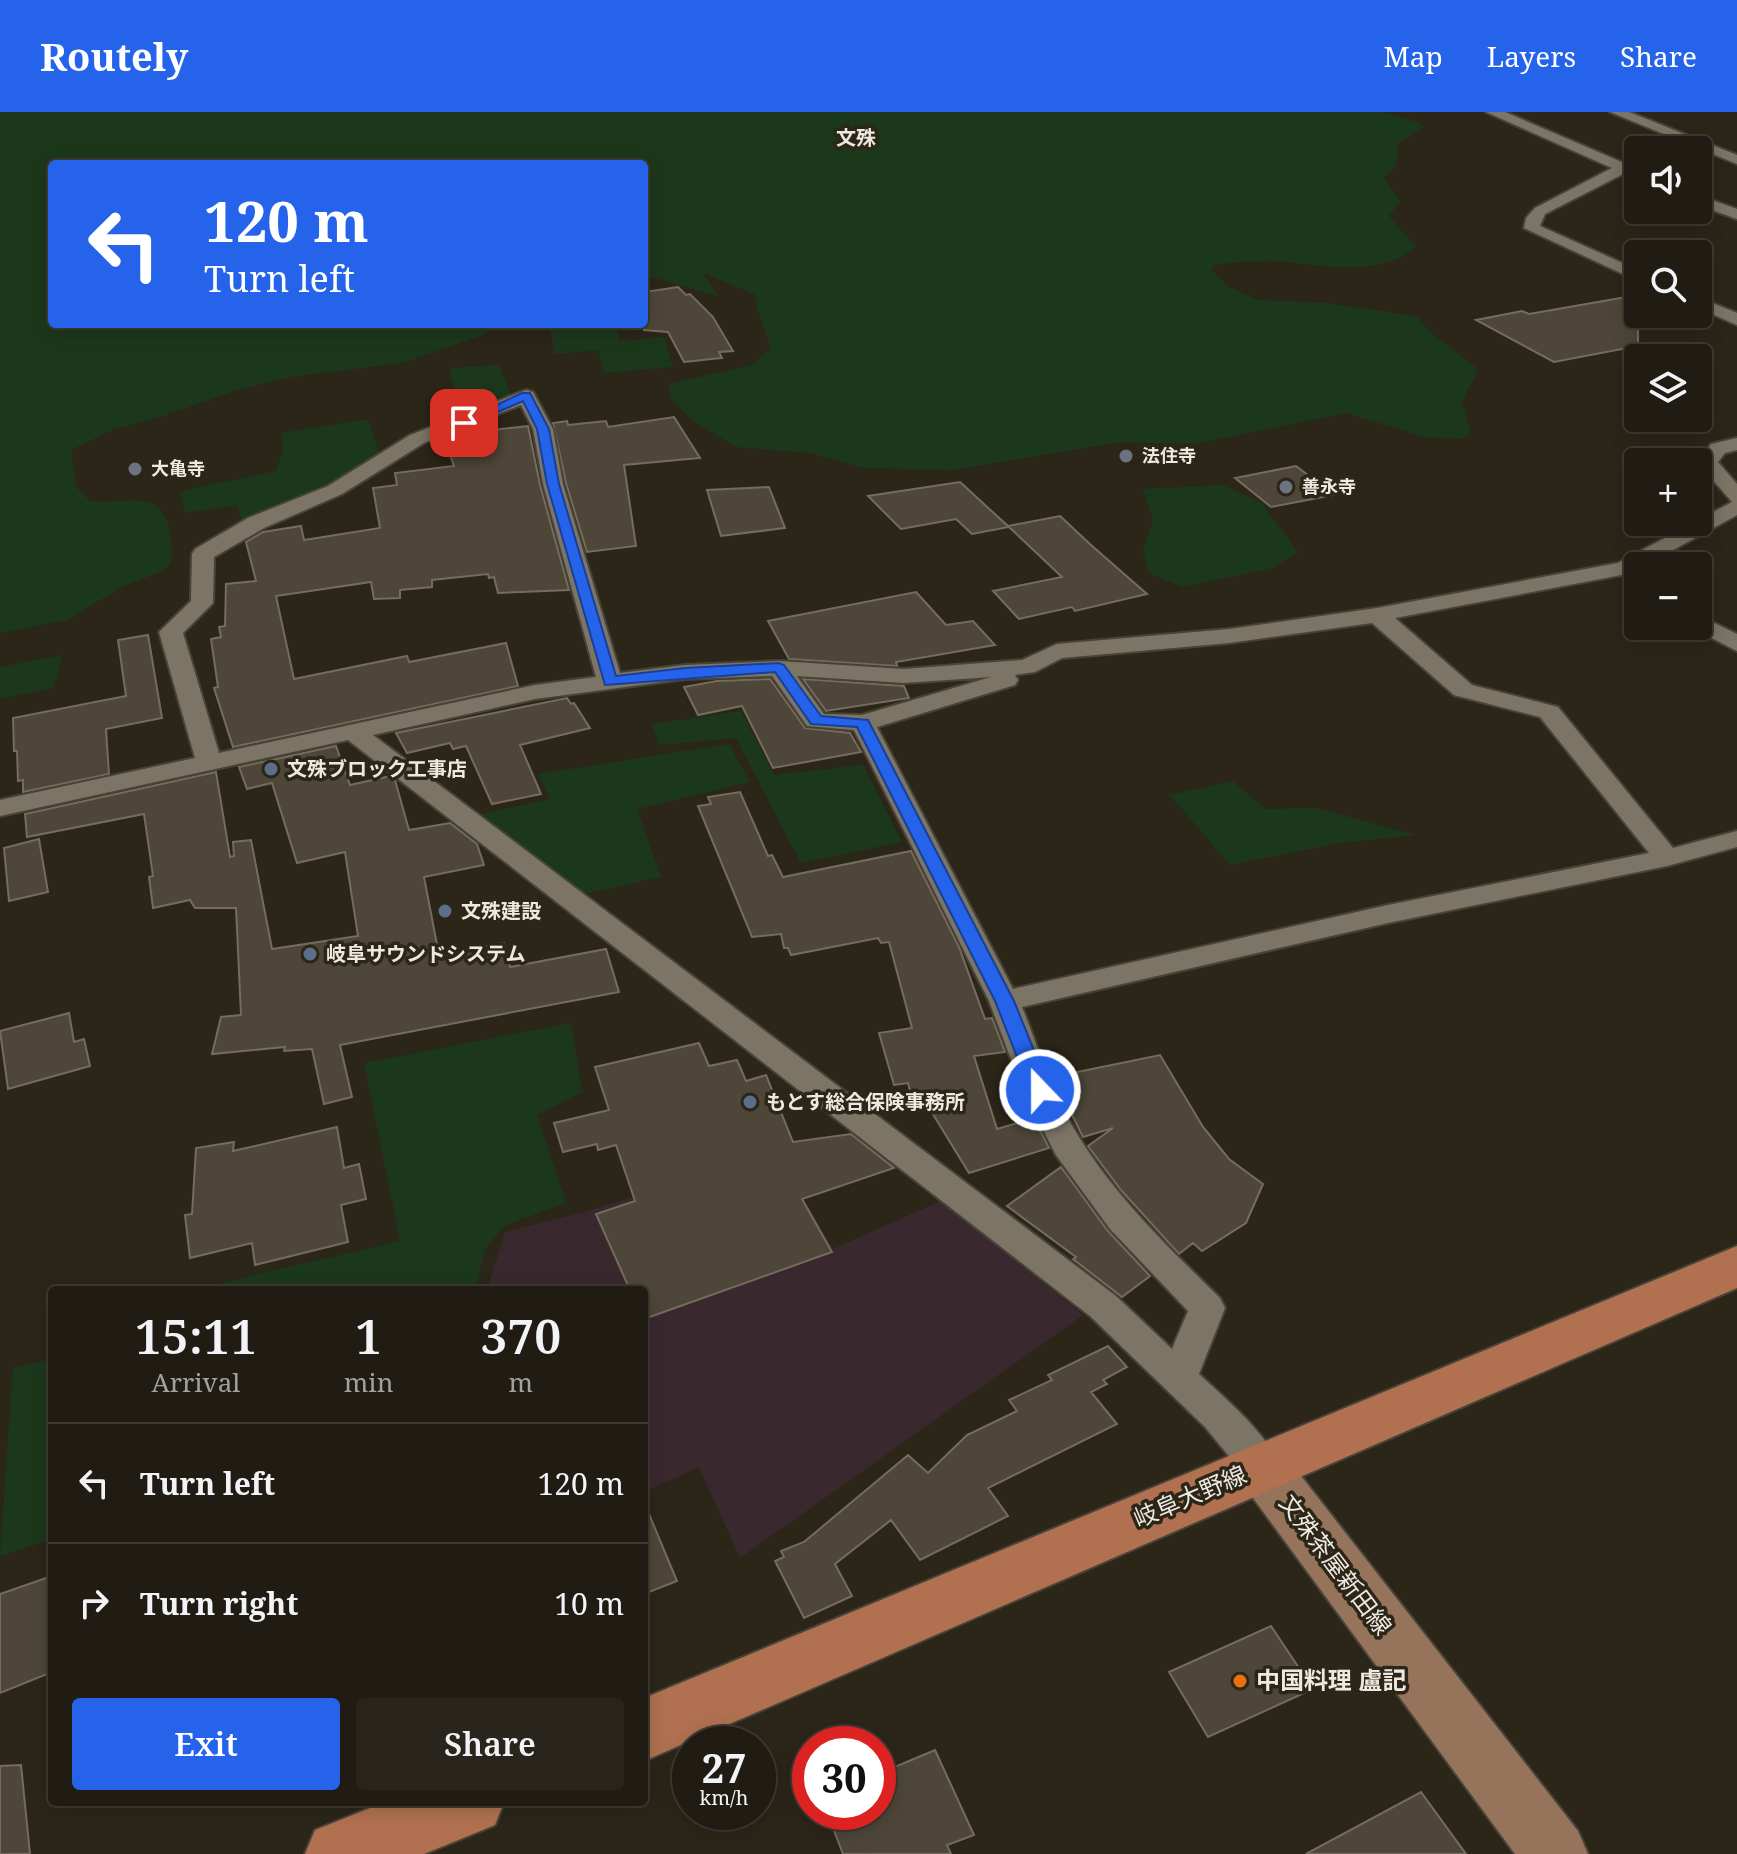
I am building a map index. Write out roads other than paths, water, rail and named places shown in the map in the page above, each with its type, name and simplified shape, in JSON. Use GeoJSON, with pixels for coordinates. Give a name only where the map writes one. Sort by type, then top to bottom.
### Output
{"type":"FeatureCollection","features":[{"type":"Feature","properties":{"kind":"main road","name":"岐阜大野線"},"geometry":{"type":"LineString","coordinates":[[648,1728],[1737,1266]]}},
{"type":"Feature","properties":{"kind":"main road","name":"文殊茶屋新田線"},"geometry":{"type":"LineString","coordinates":[[1261,1466],[1555,1854]]}},
{"type":"Feature","properties":{"kind":"main road"},"geometry":{"type":"LineString","coordinates":[[339,1854],[461,1806]]}},
{"type":"Feature","properties":{"kind":"street"},"geometry":{"type":"LineString","coordinates":[[1493,112],[1624,168]]}},
{"type":"Feature","properties":{"kind":"street"},"geometry":{"type":"LineString","coordinates":[[1617,112],[1737,160]]}},
{"type":"Feature","properties":{"kind":"street"},"geometry":{"type":"LineString","coordinates":[[1624,174],[1540,211],[1534,218],[1532,228],[1624,270]]}},
{"type":"Feature","properties":{"kind":"street"},"geometry":{"type":"LineString","coordinates":[[1712,205],[1737,214]]}},
{"type":"Feature","properties":{"kind":"street"},"geometry":{"type":"LineString","coordinates":[[1712,307],[1732,315]]}},
{"type":"Feature","properties":{"kind":"street"},"geometry":{"type":"LineString","coordinates":[[209,761],[171,632],[202,603],[203,554],[256,523],[335,490],[417,439],[487,414],[526,396],[543,429],[553,484],[610,682]]}},
{"type":"Feature","properties":{"kind":"street"},"geometry":{"type":"LineString","coordinates":[[1737,444],[1718,448],[1707,462],[1737,497]]}},
{"type":"Feature","properties":{"kind":"street"},"geometry":{"type":"LineString","coordinates":[[1666,552],[1737,507]]}},
{"type":"Feature","properties":{"kind":"street"},"geometry":{"type":"LineString","coordinates":[[779,668],[816,721],[863,723],[1000,683],[1057,651],[1229,636],[1624,575]]}},
{"type":"Feature","properties":{"kind":"street"},"geometry":{"type":"LineString","coordinates":[[1377,615],[1463,690],[1549,712],[1667,858]]}},
{"type":"Feature","properties":{"kind":"street"},"geometry":{"type":"LineString","coordinates":[[1712,630],[1737,644]]}},
{"type":"Feature","properties":{"kind":"street"},"geometry":{"type":"LineString","coordinates":[[0,808],[535,692],[685,672],[779,668],[904,676],[1027,667]]}},
{"type":"Feature","properties":{"kind":"street"},"geometry":{"type":"LineString","coordinates":[[863,723],[1004,1001],[1052,1119],[1095,1188],[1141,1242],[1207,1308],[1179,1378]]}},
{"type":"Feature","properties":{"kind":"street"},"geometry":{"type":"LineString","coordinates":[[355,733],[1103,1306],[1219,1416],[1261,1466]]}},
{"type":"Feature","properties":{"kind":"street"},"geometry":{"type":"LineString","coordinates":[[1004,1001],[1388,914],[1667,858],[1737,839]]}},
{"type":"Feature","properties":{"kind":"place","name":"法住寺"},"geometry":{"type":"Point","coordinates":[1126,456]}},
{"type":"Feature","properties":{"kind":"place","name":"大亀寺"},"geometry":{"type":"Point","coordinates":[135,469]}},
{"type":"Feature","properties":{"kind":"place","name":"善永寺"},"geometry":{"type":"Point","coordinates":[1286,487]}},
{"type":"Feature","properties":{"kind":"place","name":"文殊ブロック工事店"},"geometry":{"type":"Point","coordinates":[271,769]}},
{"type":"Feature","properties":{"kind":"place","name":"文殊建設"},"geometry":{"type":"Point","coordinates":[445,911]}},
{"type":"Feature","properties":{"kind":"place","name":"岐阜サウンドシステム"},"geometry":{"type":"Point","coordinates":[310,954]}},
{"type":"Feature","properties":{"kind":"place","name":"もとす総合保険事務所"},"geometry":{"type":"Point","coordinates":[750,1102]}},
{"type":"Feature","properties":{"kind":"place","name":"中国料理 盧記"},"geometry":{"type":"Point","coordinates":[1240,1681]}},
{"type":"Feature","properties":{"kind":"district","name":"文殊"},"geometry":{"type":"Point","coordinates":[856,138]}}]}
